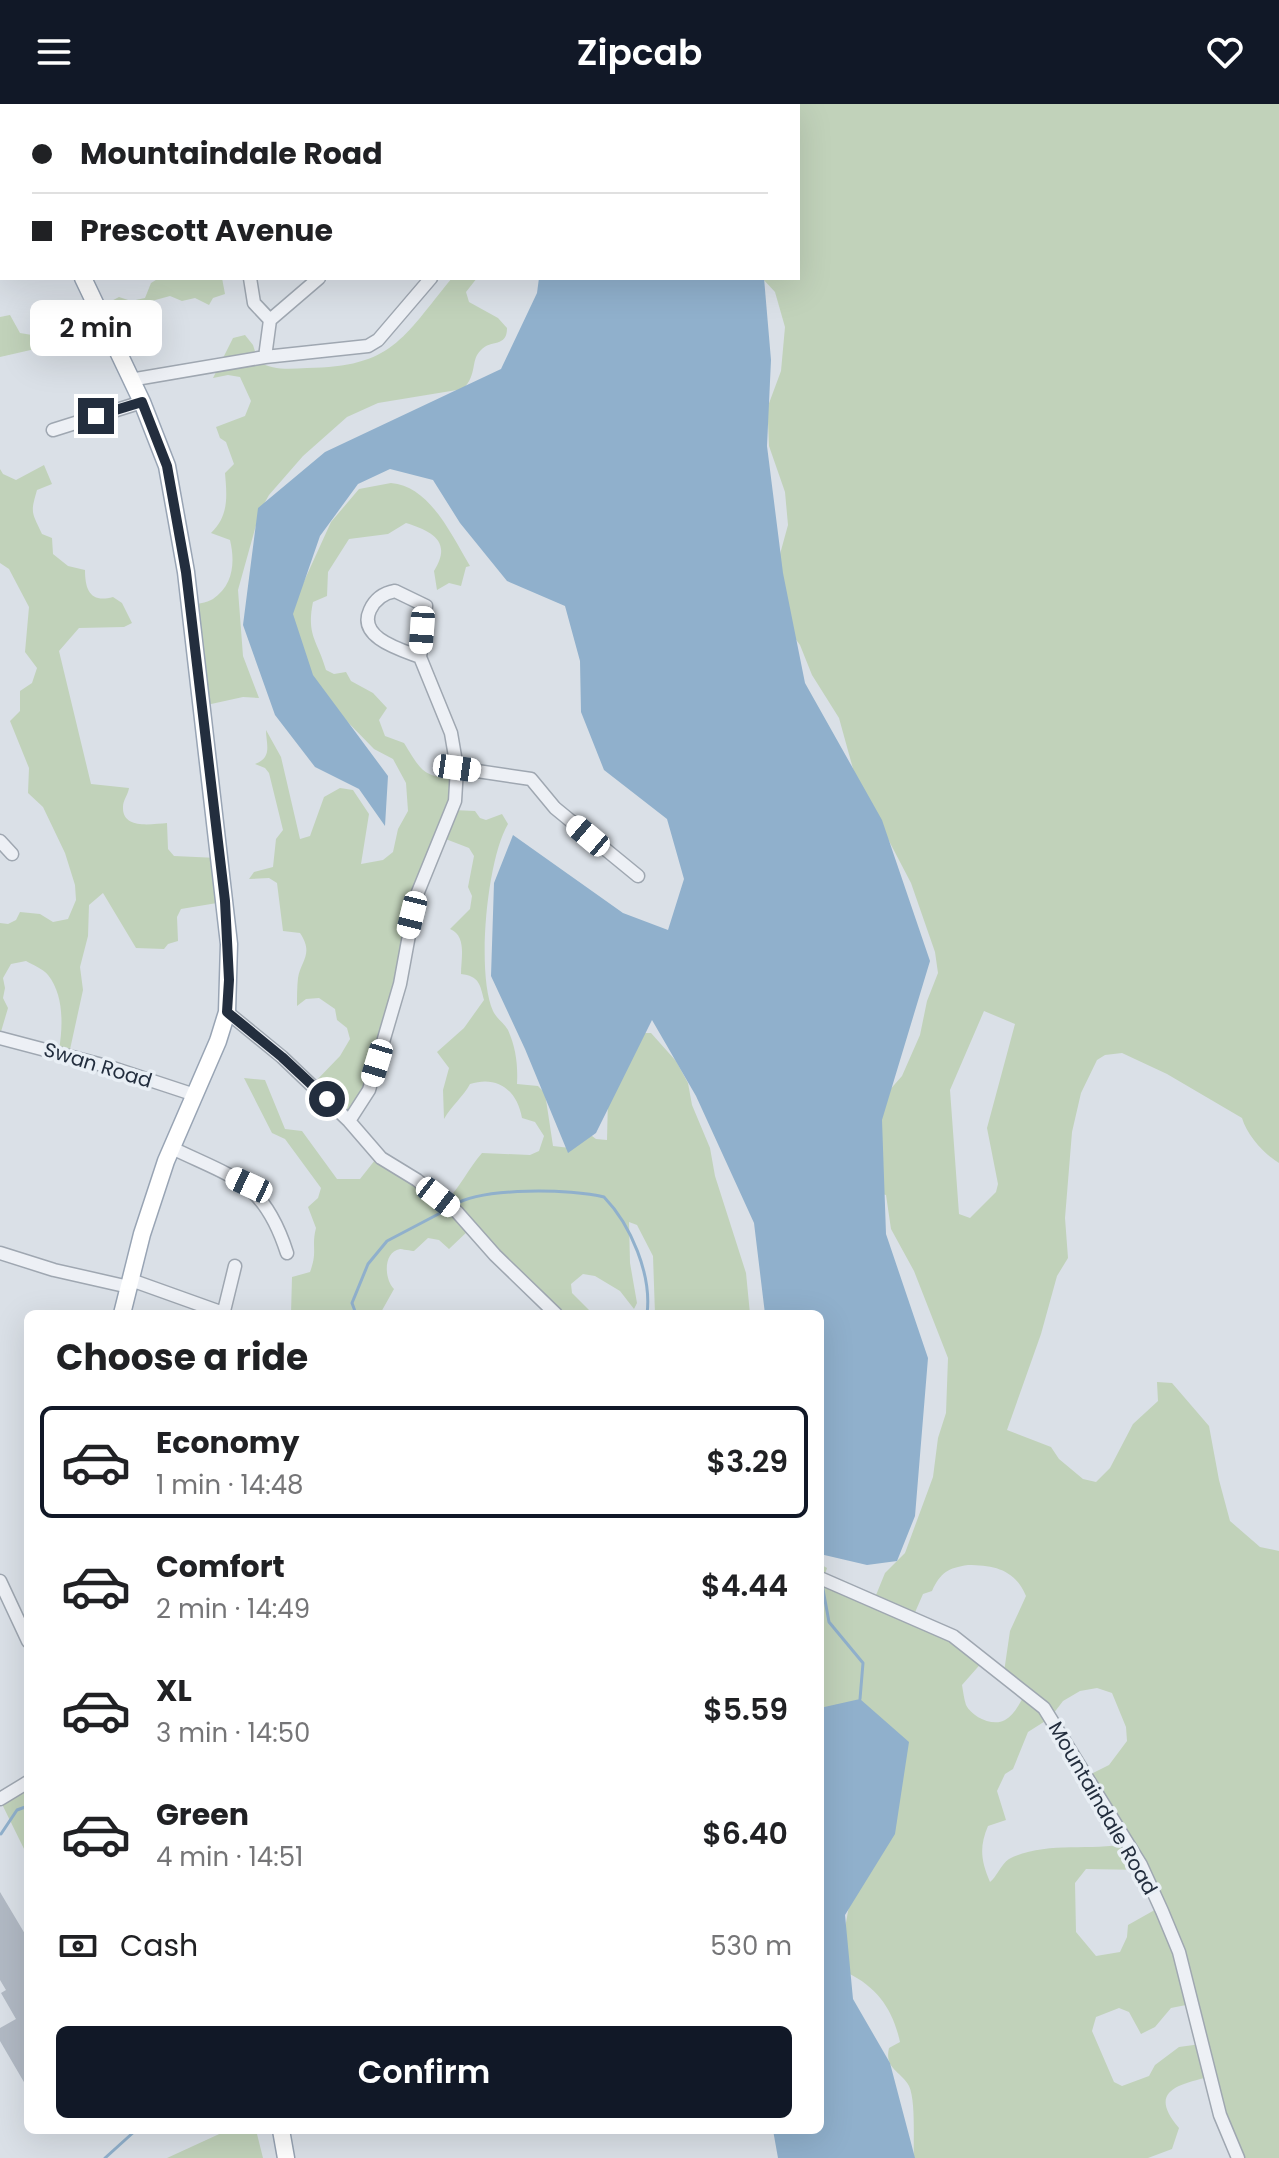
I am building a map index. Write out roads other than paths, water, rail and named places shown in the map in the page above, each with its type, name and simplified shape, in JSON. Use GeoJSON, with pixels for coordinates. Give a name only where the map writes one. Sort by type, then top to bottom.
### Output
{"type":"FeatureCollection","features":[{"type":"Feature","properties":{"kind":"main road"},"geometry":{"type":"LineString","coordinates":[[84,280],[142,402],[167,466],[186,572],[226,915],[229,980],[227,1012],[172,1148],[142,1234],[123,1310]]}},
{"type":"Feature","properties":{"kind":"main road"},"geometry":{"type":"LineString","coordinates":[[282,2134],[286,2158]]}},
{"type":"Feature","properties":{"kind":"street"},"geometry":{"type":"LineString","coordinates":[[250,280],[254,303],[270,320]]}},
{"type":"Feature","properties":{"kind":"street"},"geometry":{"type":"LineString","coordinates":[[265,357],[270,320],[317,280]]}},
{"type":"Feature","properties":{"kind":"street"},"geometry":{"type":"LineString","coordinates":[[130,380],[265,357],[368,346],[378,340],[429,280]]}},
{"type":"Feature","properties":{"kind":"street"},"geometry":{"type":"LineString","coordinates":[[53,430],[142,402]]}},
{"type":"Feature","properties":{"kind":"street"},"geometry":{"type":"LineString","coordinates":[[74,424],[78,437]]}},
{"type":"Feature","properties":{"kind":"street"},"geometry":{"type":"LineString","coordinates":[[349,1121],[369,1090],[400,984],[416,897],[455,801],[457,768],[451,733],[420,657],[426,606],[395,591],[379,598],[368,617],[373,632],[379,639],[420,657]]}},
{"type":"Feature","properties":{"kind":"street"},"geometry":{"type":"LineString","coordinates":[[457,768],[531,779],[555,808],[638,876]]}},
{"type":"Feature","properties":{"kind":"street"},"geometry":{"type":"LineString","coordinates":[[0,841],[12,854]]}},
{"type":"Feature","properties":{"kind":"street"},"geometry":{"type":"LineString","coordinates":[[227,1012],[282,1057],[349,1121],[381,1158],[417,1180],[457,1212],[495,1255],[552,1310]]}},
{"type":"Feature","properties":{"kind":"street","name":"Swan Road"},"geometry":{"type":"LineString","coordinates":[[0,1038],[110,1067],[195,1095]]}},
{"type":"Feature","properties":{"kind":"street"},"geometry":{"type":"LineString","coordinates":[[172,1148],[249,1185],[276,1220],[287,1253]]}},
{"type":"Feature","properties":{"kind":"street"},"geometry":{"type":"LineString","coordinates":[[0,1253],[54,1270],[130,1284],[218,1310]]}},
{"type":"Feature","properties":{"kind":"street"},"geometry":{"type":"LineString","coordinates":[[225,1310],[235,1266]]}},
{"type":"Feature","properties":{"kind":"street","name":"Mountaindale Road"},"geometry":{"type":"LineString","coordinates":[[824,1580],[953,1636],[1044,1708],[1052,1718],[1141,1865],[1162,1911],[1179,1952],[1220,2115],[1238,2158]]}},
{"type":"Feature","properties":{"kind":"street"},"geometry":{"type":"LineString","coordinates":[[0,1581],[24,1632]]}},
{"type":"Feature","properties":{"kind":"street"},"geometry":{"type":"LineString","coordinates":[[0,1799],[24,1784]]}},
{"type":"Feature","properties":{"kind":"water"},"geometry":{"type":"Polygon","coordinates":[[[539,280],[764,280],[771,360],[767,446],[783,573],[805,683],[882,820],[930,961],[882,1120],[886,1234],[928,1358],[915,1516],[897,1561],[867,1565],[824,1555],[824,1310],[765,1310],[754,1223],[696,1096],[652,1020],[596,1133],[568,1153],[491,976],[494,883],[513,835],[623,913],[668,930],[684,879],[667,819],[604,770],[581,712],[580,661],[565,606],[507,581],[460,523],[433,480],[390,469],[358,484],[320,536],[293,614],[313,675],[388,776],[385,826],[359,789],[315,767],[275,715],[243,625],[258,508],[325,452],[501,369],[537,293],[539,280]]]}},
{"type":"Feature","properties":{"kind":"water"},"geometry":{"type":"Polygon","coordinates":[[[860,1699],[909,1742],[895,1834],[845,1915],[853,1999],[890,2063],[915,2158],[778,2158],[774,2134],[824,2134],[824,1707],[860,1699]]]}},
{"type":"Feature","properties":{"kind":"waterway"},"geometry":{"type":"LineString","coordinates":[[454,1205],[467,1199],[505,1192],[571,1192],[604,1197],[623,1222],[638,1251],[646,1283],[647,1310]]}},
{"type":"Feature","properties":{"kind":"waterway"},"geometry":{"type":"LineString","coordinates":[[355,1310],[352,1303],[368,1264],[387,1241],[448,1209]]}},
{"type":"Feature","properties":{"kind":"waterway"},"geometry":{"type":"LineString","coordinates":[[824,1595],[829,1622],[863,1663],[860,1699]]}},
{"type":"Feature","properties":{"kind":"waterway"},"geometry":{"type":"LineString","coordinates":[[1,1834],[17,1810],[24,1807]]}},
{"type":"Feature","properties":{"kind":"waterway"},"geometry":{"type":"LineString","coordinates":[[105,2158],[132,2134]]}}]}
